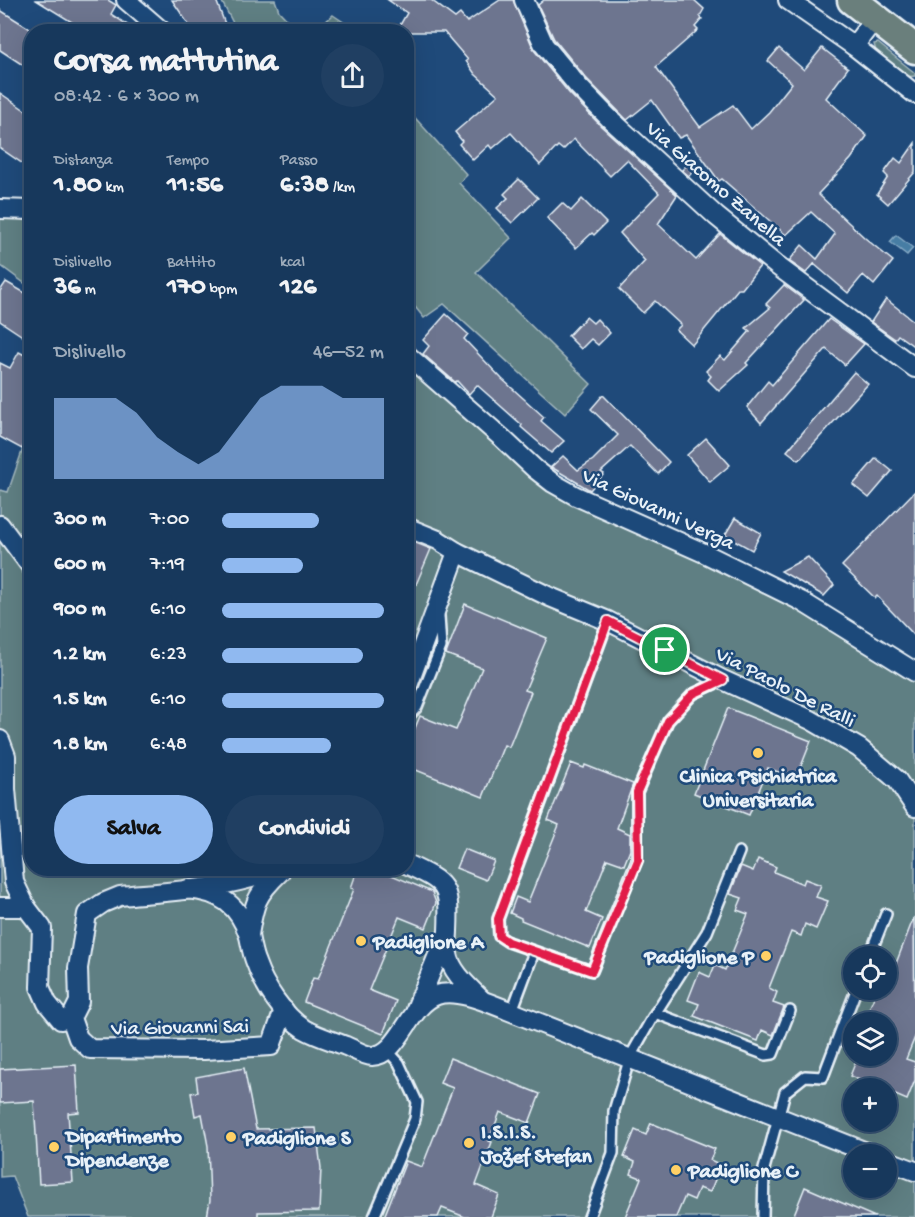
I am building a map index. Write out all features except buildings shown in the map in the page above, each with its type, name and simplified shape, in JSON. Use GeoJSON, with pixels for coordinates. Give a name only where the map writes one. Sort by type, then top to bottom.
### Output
{"type":"FeatureCollection","features":[{"type":"Feature","properties":{"kind":"main road"},"geometry":{"type":"LineString","coordinates":[[852,0],[915,49]]}},
{"type":"Feature","properties":{"kind":"street"},"geometry":{"type":"LineString","coordinates":[[126,0],[154,24]]}},
{"type":"Feature","properties":{"kind":"street","name":"Via Giacomo Zanella"},"geometry":{"type":"LineString","coordinates":[[524,0],[544,45],[578,86],[609,118],[725,223],[915,368]]}},
{"type":"Feature","properties":{"kind":"street"},"geometry":{"type":"LineString","coordinates":[[788,0],[854,46],[915,94]]}},
{"type":"Feature","properties":{"kind":"street"},"geometry":{"type":"LineString","coordinates":[[854,46],[876,17]]}},
{"type":"Feature","properties":{"kind":"street"},"geometry":{"type":"LineString","coordinates":[[0,209],[24,210]]}},
{"type":"Feature","properties":{"kind":"street","name":"Via Giovanni Verga"},"geometry":{"type":"LineString","coordinates":[[414,361],[553,483],[576,496],[704,553],[801,601],[915,672]]}},
{"type":"Feature","properties":{"kind":"street"},"geometry":{"type":"LineString","coordinates":[[0,525],[24,557]]}},
{"type":"Feature","properties":{"kind":"street","name":"Via Paolo De Ralli"},"geometry":{"type":"LineString","coordinates":[[414,530],[550,597],[608,621],[723,680],[811,720],[859,748],[897,780],[915,807]]}},
{"type":"Feature","properties":{"kind":"street"},"geometry":{"type":"LineString","coordinates":[[414,669],[457,552]]}},
{"type":"Feature","properties":{"kind":"street"},"geometry":{"type":"LineString","coordinates":[[0,740],[6,756],[14,882],[26,907],[42,928],[40,987],[47,1003],[61,1020],[71,1018],[79,1002],[78,968],[87,914],[103,903],[120,896],[188,889],[262,876]]}},
{"type":"Feature","properties":{"kind":"street"},"geometry":{"type":"LineString","coordinates":[[414,868],[435,877],[447,889],[450,908],[448,955],[460,978],[482,1000]]}},
{"type":"Feature","properties":{"kind":"street"},"geometry":{"type":"LineString","coordinates":[[249,935],[254,903],[274,876]]}},
{"type":"Feature","properties":{"kind":"street"},"geometry":{"type":"LineString","coordinates":[[188,889],[206,891],[235,908],[249,935],[256,963],[284,1010],[304,1029],[371,1056],[388,1051],[415,1011],[448,929]]}},
{"type":"Feature","properties":{"kind":"street"},"geometry":{"type":"LineString","coordinates":[[0,907],[26,907]]}},
{"type":"Feature","properties":{"kind":"street"},"geometry":{"type":"LineString","coordinates":[[415,1011],[437,995],[458,994],[482,1000],[846,1144]]}},
{"type":"Feature","properties":{"kind":"street","name":"Via Giovanni Sai"},"geometry":{"type":"LineString","coordinates":[[71,1018],[78,1038],[90,1049],[204,1050],[271,1046],[284,1010]]}},
{"type":"Feature","properties":{"kind":"street"},"geometry":{"type":"LineString","coordinates":[[897,1164],[915,1171]]}},
{"type":"Feature","properties":{"kind":"lane"},"geometry":{"type":"LineString","coordinates":[[414,710],[441,647],[438,604]]}},
{"type":"Feature","properties":{"kind":"lane"},"geometry":{"type":"LineString","coordinates":[[608,621],[498,919],[499,936],[508,942],[592,971],[638,860],[637,792],[668,721],[693,694],[723,680]]}},
{"type":"Feature","properties":{"kind":"lane"},"geometry":{"type":"LineString","coordinates":[[589,1217],[613,1153],[614,1112],[630,1058],[656,1012],[707,932],[739,852]]}},
{"type":"Feature","properties":{"kind":"lane"},"geometry":{"type":"LineString","coordinates":[[873,946],[886,914]]}},
{"type":"Feature","properties":{"kind":"lane"},"geometry":{"type":"LineString","coordinates":[[512,1011],[534,952]]}},
{"type":"Feature","properties":{"kind":"lane"},"geometry":{"type":"LineString","coordinates":[[763,1217],[764,1169],[785,1092],[806,1076],[823,1077],[852,1000]]}},
{"type":"Feature","properties":{"kind":"lane"},"geometry":{"type":"LineString","coordinates":[[656,1012],[766,1055],[773,1054],[790,1011]]}},
{"type":"Feature","properties":{"kind":"lane"},"geometry":{"type":"LineString","coordinates":[[374,1217],[415,1119],[417,1102],[399,1063],[388,1051]]}},
{"type":"Feature","properties":{"kind":"green space"},"geometry":{"type":"Polygon","coordinates":[[[221,0],[275,0],[279,11],[291,24],[233,24],[221,0]]]}},
{"type":"Feature","properties":{"kind":"green space"},"geometry":{"type":"Polygon","coordinates":[[[333,15],[346,24],[323,24],[333,15]]]}},
{"type":"Feature","properties":{"kind":"green space"},"geometry":{"type":"Polygon","coordinates":[[[878,43],[915,73],[915,76],[905,77],[877,55],[874,44],[878,43]]]}},
{"type":"Feature","properties":{"kind":"green space"},"geometry":{"type":"Polygon","coordinates":[[[414,117],[467,175],[459,183],[511,238],[476,272],[591,384],[565,414],[444,304],[424,318],[414,306],[414,117]]]}},
{"type":"Feature","properties":{"kind":"green space"},"geometry":{"type":"Polygon","coordinates":[[[0,217],[24,220],[24,283],[0,265],[0,217]]]}},
{"type":"Feature","properties":{"kind":"green space"},"geometry":{"type":"Polygon","coordinates":[[[414,373],[511,457],[798,610],[915,680],[915,1217],[28,1217],[12,1176],[0,1177],[0,490],[8,492],[24,445],[24,876],[414,876],[414,373]]]}},
{"type":"Feature","properties":{"kind":"water"},"geometry":{"type":"Polygon","coordinates":[[[896,235],[913,248],[907,255],[890,242],[896,235]]]}},
{"type":"Feature","properties":{"kind":"place","name":"Clinica Psichiatrica Universitaria"},"geometry":{"type":"Point","coordinates":[758,753]}},
{"type":"Feature","properties":{"kind":"place","name":"Padiglione A"},"geometry":{"type":"Point","coordinates":[361,941]}},
{"type":"Feature","properties":{"kind":"place","name":"Padiglione P"},"geometry":{"type":"Point","coordinates":[766,956]}},
{"type":"Feature","properties":{"kind":"place","name":"Padiglione S"},"geometry":{"type":"Point","coordinates":[231,1137]}},
{"type":"Feature","properties":{"kind":"place","name":"I.S.I.S. Jožef Stefan"},"geometry":{"type":"Point","coordinates":[469,1143]}},
{"type":"Feature","properties":{"kind":"place","name":"Dipartimento Dipendenze"},"geometry":{"type":"Point","coordinates":[54,1147]}},
{"type":"Feature","properties":{"kind":"place","name":"Padiglione C"},"geometry":{"type":"Point","coordinates":[676,1170]}},
{"type":"Feature","properties":{"kind":"route"},"geometry":{"type":"LineString","coordinates":[[608,621],[665,650],[723,680],[693,694],[668,721],[637,792],[638,860],[592,971],[508,942],[499,936],[498,919],[608,621]]}}]}
